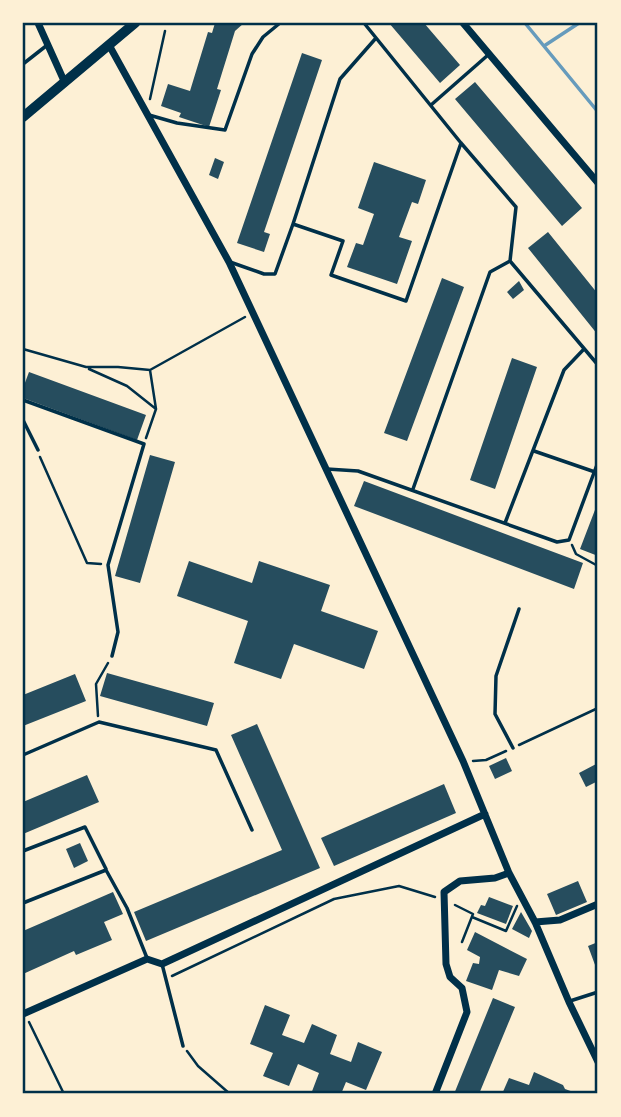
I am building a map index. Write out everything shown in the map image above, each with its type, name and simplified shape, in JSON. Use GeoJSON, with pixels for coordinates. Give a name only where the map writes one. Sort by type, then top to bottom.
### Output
{"type":"FeatureCollection","features":[{"type":"Feature","properties":{"kind":"main road"},"geometry":{"type":"LineString","coordinates":[[23,117],[135,23]]}},
{"type":"Feature","properties":{"kind":"street"},"geometry":{"type":"LineString","coordinates":[[38,23],[65,83]]}},
{"type":"Feature","properties":{"kind":"street"},"geometry":{"type":"LineString","coordinates":[[463,23],[598,183]]}},
{"type":"Feature","properties":{"kind":"street"},"geometry":{"type":"LineString","coordinates":[[108,45],[229,262],[463,761],[509,873],[535,922],[598,1062]]}},
{"type":"Feature","properties":{"kind":"street"},"geometry":{"type":"LineString","coordinates":[[23,1014],[147,959],[162,964],[485,814]]}},
{"type":"Feature","properties":{"kind":"street"},"geometry":{"type":"LineString","coordinates":[[435,1094],[467,1012],[462,988],[450,977],[446,964],[444,892],[460,881],[495,878],[509,873]]}},
{"type":"Feature","properties":{"kind":"street"},"geometry":{"type":"LineString","coordinates":[[535,922],[560,920],[598,904]]}},
{"type":"Feature","properties":{"kind":"lane"},"geometry":{"type":"LineString","coordinates":[[147,115],[177,123],[225,130],[252,54],[263,37],[280,23]]}},
{"type":"Feature","properties":{"kind":"lane"},"geometry":{"type":"LineString","coordinates":[[364,23],[516,207],[510,261],[598,365]]}},
{"type":"Feature","properties":{"kind":"lane"},"geometry":{"type":"LineString","coordinates":[[229,262],[264,274],[275,274],[340,79],[376,38]]}},
{"type":"Feature","properties":{"kind":"lane"},"geometry":{"type":"LineString","coordinates":[[23,64],[48,44]]}},
{"type":"Feature","properties":{"kind":"lane"},"geometry":{"type":"LineString","coordinates":[[430,105],[489,54]]}},
{"type":"Feature","properties":{"kind":"lane"},"geometry":{"type":"LineString","coordinates":[[293,224],[343,241],[331,275],[406,301],[461,143]]}},
{"type":"Feature","properties":{"kind":"lane"},"geometry":{"type":"LineString","coordinates":[[412,490],[491,272],[510,261]]}},
{"type":"Feature","properties":{"kind":"lane"},"geometry":{"type":"LineString","coordinates":[[505,523],[564,370],[584,349]]}},
{"type":"Feature","properties":{"kind":"lane"},"geometry":{"type":"LineString","coordinates":[[23,400],[144,444],[108,565],[118,632],[112,656]]}},
{"type":"Feature","properties":{"kind":"lane"},"geometry":{"type":"LineString","coordinates":[[23,420],[38,450]]}},
{"type":"Feature","properties":{"kind":"lane"},"geometry":{"type":"LineString","coordinates":[[533,450],[594,472]]}},
{"type":"Feature","properties":{"kind":"lane"},"geometry":{"type":"LineString","coordinates":[[326,469],[358,471],[557,542],[569,540],[598,462]]}},
{"type":"Feature","properties":{"kind":"lane"},"geometry":{"type":"LineString","coordinates":[[513,748],[495,714],[496,676],[519,609]]}},
{"type":"Feature","properties":{"kind":"lane"},"geometry":{"type":"LineString","coordinates":[[23,755],[99,722],[216,750],[252,830]]}},
{"type":"Feature","properties":{"kind":"lane"},"geometry":{"type":"LineString","coordinates":[[23,851],[85,827],[127,908],[147,959]]}},
{"type":"Feature","properties":{"kind":"lane"},"geometry":{"type":"LineString","coordinates":[[23,903],[106,870]]}},
{"type":"Feature","properties":{"kind":"lane"},"geometry":{"type":"LineString","coordinates":[[162,964],[183,1046]]}},
{"type":"Feature","properties":{"kind":"lane"},"geometry":{"type":"LineString","coordinates":[[569,1002],[598,992]]}},
{"type":"Feature","properties":{"kind":"path"},"geometry":{"type":"LineString","coordinates":[[147,115],[166,31]]}},
{"type":"Feature","properties":{"kind":"path"},"geometry":{"type":"LineString","coordinates":[[86,368],[150,370],[245,317]]}},
{"type":"Feature","properties":{"kind":"path"},"geometry":{"type":"LineString","coordinates":[[23,349],[86,368],[127,386],[156,409]]}},
{"type":"Feature","properties":{"kind":"path"},"geometry":{"type":"LineString","coordinates":[[144,444],[156,409],[150,370]]}},
{"type":"Feature","properties":{"kind":"path"},"geometry":{"type":"LineString","coordinates":[[38,450],[87,563],[108,565]]}},
{"type":"Feature","properties":{"kind":"path"},"geometry":{"type":"LineString","coordinates":[[569,540],[576,554],[598,566]]}},
{"type":"Feature","properties":{"kind":"path"},"geometry":{"type":"LineString","coordinates":[[99,722],[96,684],[112,656]]}},
{"type":"Feature","properties":{"kind":"path"},"geometry":{"type":"LineString","coordinates":[[463,761],[486,760],[598,708]]}},
{"type":"Feature","properties":{"kind":"path"},"geometry":{"type":"LineString","coordinates":[[166,979],[334,899],[399,886],[444,900],[473,914],[462,942]]}},
{"type":"Feature","properties":{"kind":"path"},"geometry":{"type":"LineString","coordinates":[[472,917],[506,931],[518,903]]}},
{"type":"Feature","properties":{"kind":"path"},"geometry":{"type":"LineString","coordinates":[[30,1025],[64,1094]]}},
{"type":"Feature","properties":{"kind":"path"},"geometry":{"type":"LineString","coordinates":[[183,1046],[198,1066],[230,1094]]}},
{"type":"Feature","properties":{"kind":"building"},"geometry":{"type":"Polygon","coordinates":[[[215,23],[244,23],[235,31],[217,89],[221,90],[209,127],[179,117],[181,113],[161,106],[168,84],[190,91],[208,32],[212,33],[215,23]]]}},
{"type":"Feature","properties":{"kind":"building"},"geometry":{"type":"Polygon","coordinates":[[[389,23],[424,23],[460,65],[440,83],[389,23]]]}},
{"type":"Feature","properties":{"kind":"building"},"geometry":{"type":"Polygon","coordinates":[[[302,53],[322,60],[264,232],[270,234],[264,252],[237,243],[302,53]]]}},
{"type":"Feature","properties":{"kind":"building"},"geometry":{"type":"Polygon","coordinates":[[[475,82],[582,208],[562,226],[455,99],[475,82]]]}},
{"type":"Feature","properties":{"kind":"building"},"geometry":{"type":"Polygon","coordinates":[[[215,158],[224,162],[218,179],[209,175],[215,158]]]}},
{"type":"Feature","properties":{"kind":"building"},"geometry":{"type":"Polygon","coordinates":[[[374,162],[426,180],[418,204],[412,202],[399,237],[412,241],[397,284],[347,267],[356,243],[363,245],[374,214],[358,208],[374,162]]]}},
{"type":"Feature","properties":{"kind":"building"},"geometry":{"type":"Polygon","coordinates":[[[548,232],[598,294],[598,335],[528,248],[548,232]]]}},
{"type":"Feature","properties":{"kind":"building"},"geometry":{"type":"Polygon","coordinates":[[[442,278],[464,287],[407,441],[384,433],[442,278]]]}},
{"type":"Feature","properties":{"kind":"building"},"geometry":{"type":"Polygon","coordinates":[[[519,281],[524,290],[513,299],[507,292],[519,281]]]}},
{"type":"Feature","properties":{"kind":"building"},"geometry":{"type":"Polygon","coordinates":[[[512,358],[537,367],[495,489],[470,480],[512,358]]]}},
{"type":"Feature","properties":{"kind":"building"},"geometry":{"type":"Polygon","coordinates":[[[29,372],[146,415],[137,440],[23,398],[23,388],[29,372]]]}},
{"type":"Feature","properties":{"kind":"building"},"geometry":{"type":"Polygon","coordinates":[[[150,455],[175,462],[140,583],[115,576],[150,455]]]}},
{"type":"Feature","properties":{"kind":"building"},"geometry":{"type":"Polygon","coordinates":[[[364,481],[583,563],[574,589],[354,506],[364,481]]]}},
{"type":"Feature","properties":{"kind":"building"},"geometry":{"type":"Polygon","coordinates":[[[598,502],[598,556],[580,549],[598,502]]]}},
{"type":"Feature","properties":{"kind":"building"},"geometry":{"type":"Polygon","coordinates":[[[189,561],[252,583],[259,561],[330,585],[321,611],[378,631],[364,669],[294,644],[281,679],[234,663],[248,621],[177,596],[189,561]]]}},
{"type":"Feature","properties":{"kind":"building"},"geometry":{"type":"Polygon","coordinates":[[[107,673],[214,703],[207,726],[100,696],[107,673]]]}},
{"type":"Feature","properties":{"kind":"building"},"geometry":{"type":"Polygon","coordinates":[[[75,674],[86,701],[23,726],[23,695],[75,674]]]}},
{"type":"Feature","properties":{"kind":"building"},"geometry":{"type":"Polygon","coordinates":[[[257,724],[320,868],[146,941],[134,912],[282,850],[231,735],[257,724]]]}},
{"type":"Feature","properties":{"kind":"building"},"geometry":{"type":"Polygon","coordinates":[[[506,758],[512,771],[495,779],[489,766],[506,758]]]}},
{"type":"Feature","properties":{"kind":"building"},"geometry":{"type":"Polygon","coordinates":[[[598,763],[598,781],[586,787],[579,773],[598,763]]]}},
{"type":"Feature","properties":{"kind":"building"},"geometry":{"type":"Polygon","coordinates":[[[87,775],[99,802],[23,834],[23,802],[87,775]]]}},
{"type":"Feature","properties":{"kind":"building"},"geometry":{"type":"Polygon","coordinates":[[[444,784],[456,813],[334,866],[321,838],[444,784]]]}},
{"type":"Feature","properties":{"kind":"building"},"geometry":{"type":"Polygon","coordinates":[[[80,843],[88,861],[74,868],[66,849],[80,843]]]}},
{"type":"Feature","properties":{"kind":"building"},"geometry":{"type":"Polygon","coordinates":[[[578,881],[587,902],[556,915],[547,894],[578,881]]]}},
{"type":"Feature","properties":{"kind":"building"},"geometry":{"type":"Polygon","coordinates":[[[113,892],[123,914],[104,922],[112,940],[76,955],[74,951],[23,974],[23,931],[113,892]]]}},
{"type":"Feature","properties":{"kind":"building"},"geometry":{"type":"Polygon","coordinates":[[[489,897],[513,906],[506,924],[477,913],[481,905],[485,906],[489,897]]]}},
{"type":"Feature","properties":{"kind":"building"},"geometry":{"type":"Polygon","coordinates":[[[521,912],[532,931],[529,938],[512,929],[521,912]]]}},
{"type":"Feature","properties":{"kind":"building"},"geometry":{"type":"Polygon","coordinates":[[[475,932],[527,959],[519,976],[499,970],[492,990],[466,981],[473,963],[479,964],[480,957],[467,950],[475,932]]]}},
{"type":"Feature","properties":{"kind":"building"},"geometry":{"type":"Polygon","coordinates":[[[598,942],[598,973],[588,946],[598,942]]]}},
{"type":"Feature","properties":{"kind":"building"},"geometry":{"type":"Polygon","coordinates":[[[493,998],[515,1007],[479,1094],[454,1094],[493,998]]]}},
{"type":"Feature","properties":{"kind":"building"},"geometry":{"type":"Polygon","coordinates":[[[265,1005],[290,1015],[282,1035],[304,1043],[312,1024],[337,1035],[330,1054],[351,1062],[358,1042],[382,1052],[366,1090],[346,1082],[341,1094],[311,1094],[319,1073],[298,1064],[289,1086],[263,1076],[273,1053],[250,1044],[265,1005]]]}},
{"type":"Feature","properties":{"kind":"building"},"geometry":{"type":"Polygon","coordinates":[[[534,1072],[579,1094],[502,1094],[509,1078],[529,1085],[534,1072]]]}},
{"type":"Feature","properties":{"kind":"waterway"},"geometry":{"type":"LineString","coordinates":[[525,23],[598,112]]}},
{"type":"Feature","properties":{"kind":"waterway"},"geometry":{"type":"LineString","coordinates":[[544,46],[579,23]]}}]}
